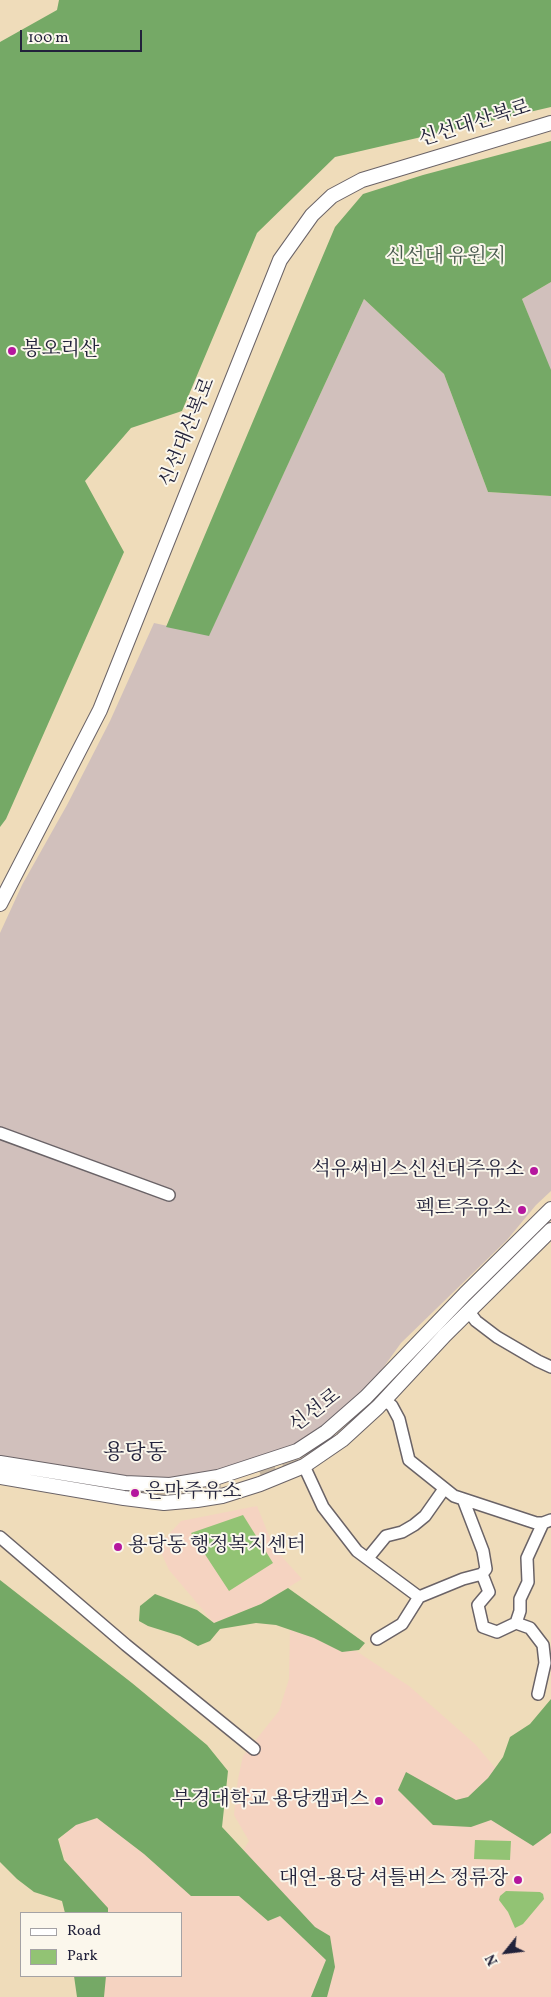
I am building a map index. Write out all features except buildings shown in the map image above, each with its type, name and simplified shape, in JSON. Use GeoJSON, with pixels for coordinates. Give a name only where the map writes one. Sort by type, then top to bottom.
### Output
{"type":"FeatureCollection","features":[{"type":"Feature","properties":{"kind":"main road","name":"신선대산복로"},"geometry":{"type":"LineString","coordinates":[[0,904],[100,710],[280,260],[312,215],[332,196],[362,180],[551,123]]}},
{"type":"Feature","properties":{"kind":"main road","name":"신선로"},"geometry":{"type":"LineString","coordinates":[[0,1463],[125,1483],[170,1485],[218,1477],[297,1451],[318,1439],[366,1397],[465,1294],[551,1210]]}},
{"type":"Feature","properties":{"kind":"main road","name":"신선로"},"geometry":{"type":"LineString","coordinates":[[0,1477],[124,1498],[164,1502],[222,1496],[260,1484],[304,1466],[327,1451],[385,1400],[551,1230]]}},
{"type":"Feature","properties":{"kind":"main road"},"geometry":{"type":"LineString","coordinates":[[318,1439],[327,1451]]}},
{"type":"Feature","properties":{"kind":"street"},"geometry":{"type":"LineString","coordinates":[[0,1133],[170,1195]]}},
{"type":"Feature","properties":{"kind":"street"},"geometry":{"type":"LineString","coordinates":[[469,1312],[476,1321],[497,1337],[538,1362],[551,1367]]}},
{"type":"Feature","properties":{"kind":"street"},"geometry":{"type":"LineString","coordinates":[[385,1400],[392,1406],[399,1419],[409,1460],[444,1489],[454,1496],[536,1523],[547,1521]]}},
{"type":"Feature","properties":{"kind":"street"},"geometry":{"type":"LineString","coordinates":[[304,1466],[323,1507],[357,1551],[419,1597]]}},
{"type":"Feature","properties":{"kind":"street"},"geometry":{"type":"LineString","coordinates":[[368,1558],[386,1536],[402,1532],[414,1526],[425,1516],[444,1489]]}},
{"type":"Feature","properties":{"kind":"street"},"geometry":{"type":"LineString","coordinates":[[377,1639],[402,1624],[419,1597],[463,1578],[482,1574],[486,1569],[483,1550],[463,1499]]}},
{"type":"Feature","properties":{"kind":"street"},"geometry":{"type":"LineString","coordinates":[[516,1623],[520,1610],[520,1599],[528,1582],[527,1558],[547,1521]]}},
{"type":"Feature","properties":{"kind":"street"},"geometry":{"type":"LineString","coordinates":[[0,1537],[126,1645],[254,1749]]}},
{"type":"Feature","properties":{"kind":"street"},"geometry":{"type":"LineString","coordinates":[[482,1574],[489,1592],[478,1605],[483,1627],[497,1632],[516,1623],[530,1628],[543,1645],[548,1662],[538,1694]]}},
{"type":"Feature","properties":{"kind":"shaded area"},"geometry":{"type":"Polygon","coordinates":[[[551,282],[551,370],[550,370],[522,299],[551,282]]]}},
{"type":"Feature","properties":{"kind":"shaded area"},"geometry":{"type":"Polygon","coordinates":[[[364,299],[444,374],[488,492],[551,496],[551,1191],[536,1205],[507,1240],[401,1343],[370,1386],[328,1428],[295,1447],[231,1472],[168,1483],[0,1460],[0,933],[22,885],[67,805],[110,721],[154,623],[209,635],[364,299]]]}},
{"type":"Feature","properties":{"kind":"shaded area"},"geometry":{"type":"Polygon","coordinates":[[[257,1506],[274,1548],[302,1579],[261,1604],[214,1623],[169,1570],[158,1546],[181,1521],[257,1506]]]}},
{"type":"Feature","properties":{"kind":"shaded area","name":"부경대학교 용당캠퍼스"},"geometry":{"type":"Polygon","coordinates":[[[290,1625],[347,1645],[409,1686],[475,1744],[530,1809],[551,1795],[551,1997],[103,1997],[100,1977],[182,1977],[182,1912],[97,1912],[65,1859],[59,1840],[84,1814],[109,1807],[222,1884],[249,1841],[234,1815],[243,1756],[279,1711],[289,1679],[290,1625]]]}},
{"type":"Feature","properties":{"kind":"green space"},"geometry":{"type":"Polygon","coordinates":[[[59,0],[551,0],[551,107],[335,157],[257,233],[182,411],[131,428],[85,481],[124,552],[6,819],[0,827],[0,42],[57,10],[59,0]]]}},
{"type":"Feature","properties":{"kind":"green space","name":"신선대 유원지"},"geometry":{"type":"Polygon","coordinates":[[[551,141],[551,282],[522,299],[551,370],[551,496],[488,492],[444,374],[364,299],[209,636],[166,627],[335,227],[363,194],[423,175],[551,141]]]}},
{"type":"Feature","properties":{"kind":"green space"},"geometry":{"type":"Polygon","coordinates":[[[243,1515],[273,1563],[229,1591],[191,1533],[243,1515]]]}},
{"type":"Feature","properties":{"kind":"green space"},"geometry":{"type":"Polygon","coordinates":[[[0,1580],[132,1683],[207,1745],[228,1771],[222,1827],[315,1927],[330,1936],[335,1967],[327,1997],[311,1997],[326,1960],[280,1916],[268,1921],[239,1896],[191,1896],[144,1854],[97,1818],[76,1825],[58,1839],[64,1860],[108,1908],[108,1912],[65,1912],[62,1901],[34,1892],[0,1862],[0,1580]]]}},
{"type":"Feature","properties":{"kind":"green space"},"geometry":{"type":"Polygon","coordinates":[[[288,1588],[365,1643],[359,1650],[342,1652],[314,1638],[276,1625],[256,1623],[220,1629],[210,1641],[198,1646],[180,1636],[148,1626],[139,1621],[140,1606],[155,1594],[197,1610],[214,1623],[261,1604],[288,1588]]]}},
{"type":"Feature","properties":{"kind":"green space"},"geometry":{"type":"Polygon","coordinates":[[[551,1699],[551,1833],[533,1846],[491,1820],[471,1827],[433,1825],[398,1790],[406,1772],[456,1800],[468,1797],[488,1778],[503,1757],[510,1737],[530,1724],[551,1699]]]}},
{"type":"Feature","properties":{"kind":"green space"},"geometry":{"type":"Polygon","coordinates":[[[475,1840],[511,1841],[510,1860],[474,1859],[475,1840]]]}},
{"type":"Feature","properties":{"kind":"green space"},"geometry":{"type":"Polygon","coordinates":[[[506,1891],[540,1892],[543,1894],[544,1899],[523,1924],[515,1928],[508,1912],[499,1900],[500,1896],[506,1891]]]}},
{"type":"Feature","properties":{"kind":"green space"},"geometry":{"type":"Polygon","coordinates":[[[74,1977],[106,1977],[104,1997],[77,1997],[74,1977]]]}},
{"type":"Feature","properties":{"kind":"tunnel"},"geometry":{"type":"LineString","coordinates":[[259,1470],[292,1460],[312,1447]]}},
{"type":"Feature","properties":{"kind":"tunnel"},"geometry":{"type":"LineString","coordinates":[[18,1474],[73,1481]]}},
{"type":"Feature","properties":{"kind":"tunnel"},"geometry":{"type":"LineString","coordinates":[[157,1490],[185,1490],[222,1482]]}},
{"type":"Feature","properties":{"kind":"place","name":"봉오리산"},"geometry":{"type":"Point","coordinates":[12,351]}},
{"type":"Feature","properties":{"kind":"place","name":"석유써비스신선대주유소"},"geometry":{"type":"Point","coordinates":[534,1171]}},
{"type":"Feature","properties":{"kind":"place","name":"펙트주유소"},"geometry":{"type":"Point","coordinates":[522,1210]}},
{"type":"Feature","properties":{"kind":"place","name":"은마주유소"},"geometry":{"type":"Point","coordinates":[135,1493]}},
{"type":"Feature","properties":{"kind":"place","name":"용당동 행정복지센터"},"geometry":{"type":"Point","coordinates":[118,1547]}},
{"type":"Feature","properties":{"kind":"place","name":"부경대학교 용당캠퍼스"},"geometry":{"type":"Point","coordinates":[379,1801]}},
{"type":"Feature","properties":{"kind":"place","name":"대연-용당 셔틀버스 정류장"},"geometry":{"type":"Point","coordinates":[518,1880]}},
{"type":"Feature","properties":{"kind":"district","name":"용당동"},"geometry":{"type":"Point","coordinates":[135,1455]}}]}
